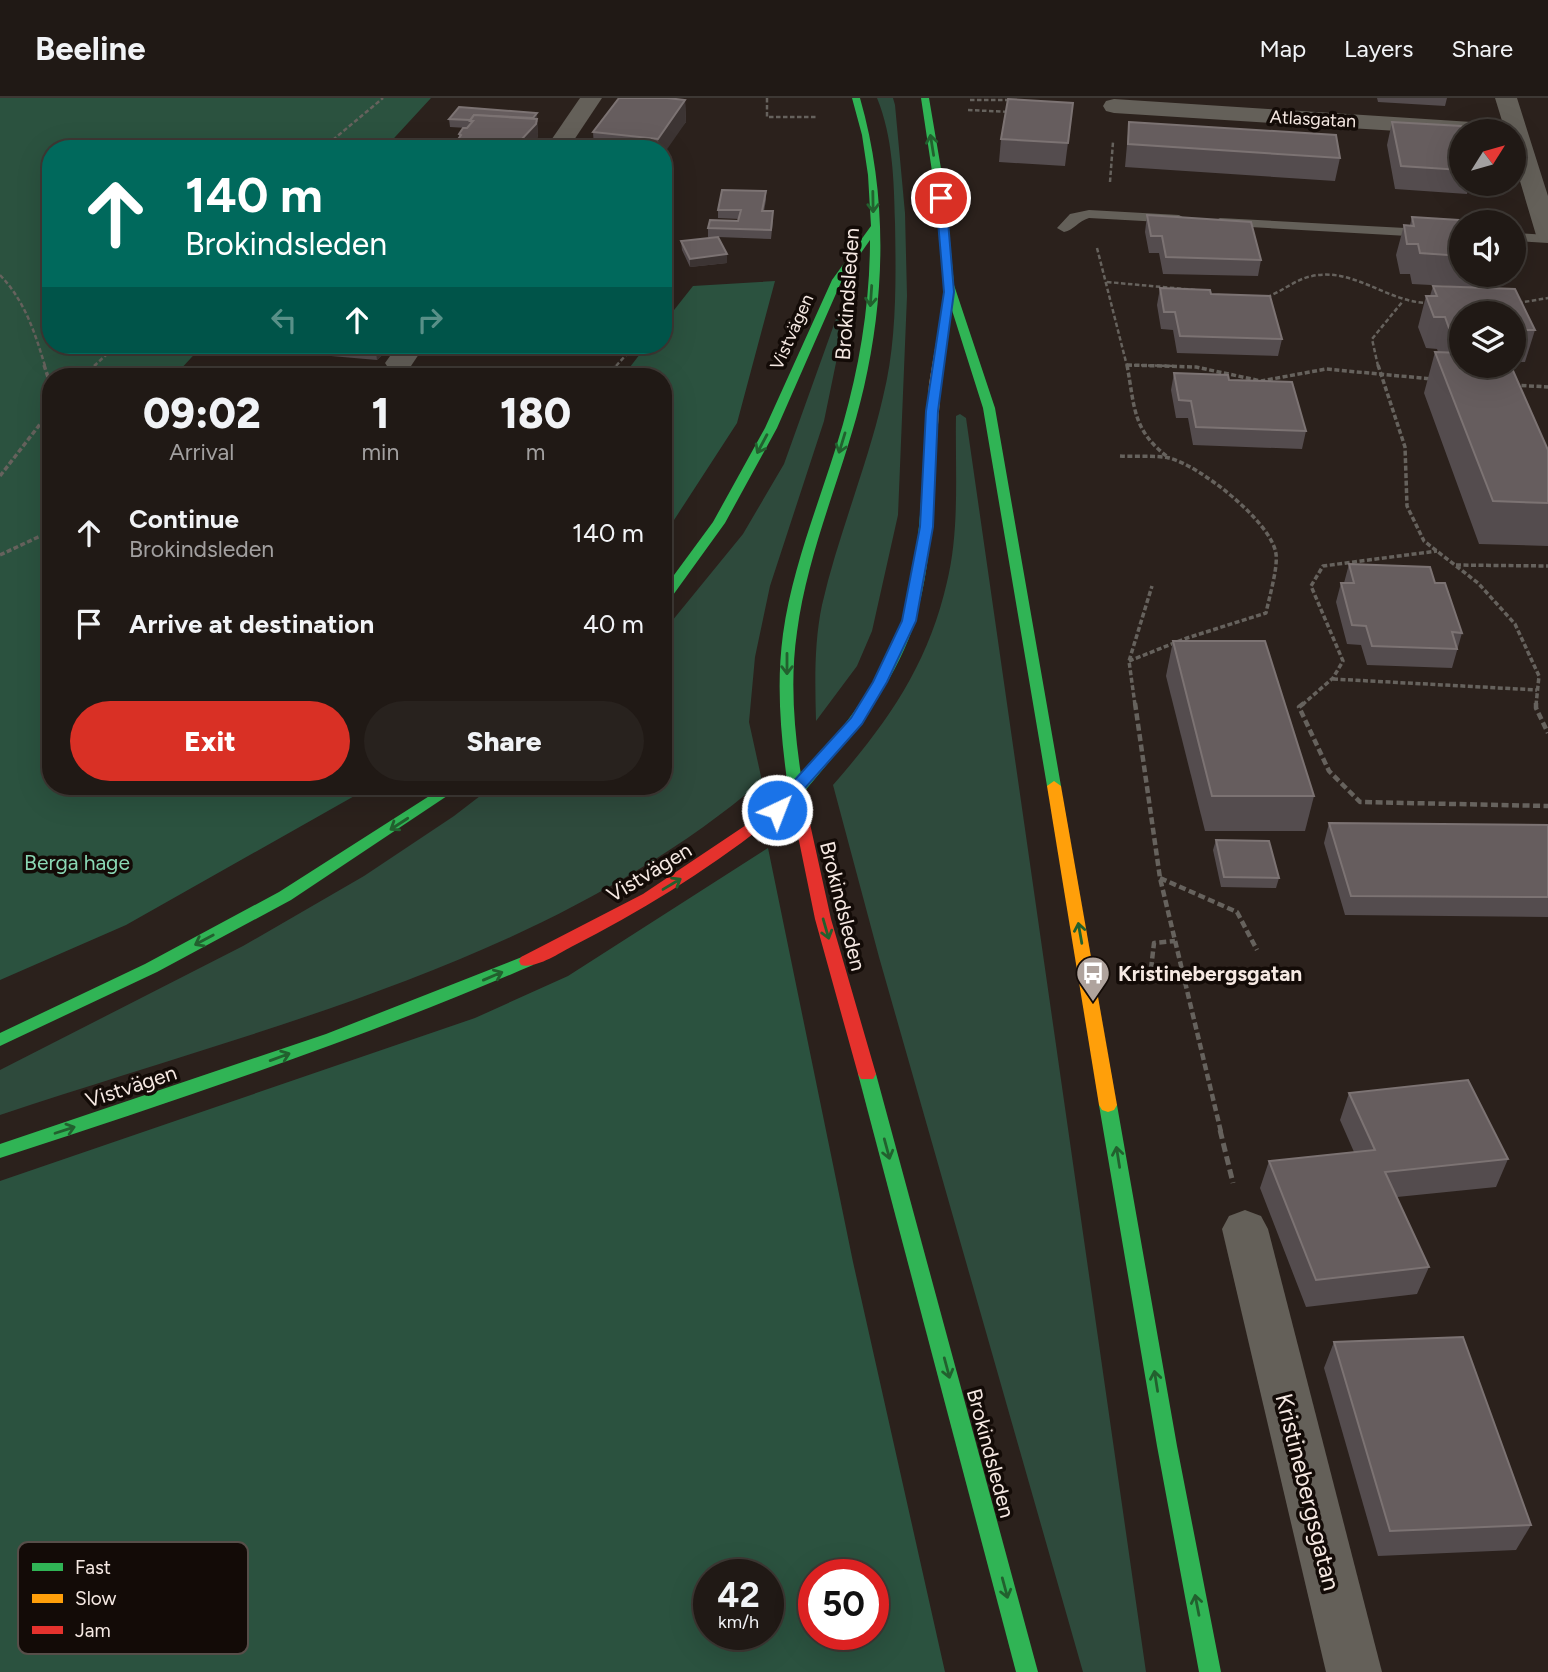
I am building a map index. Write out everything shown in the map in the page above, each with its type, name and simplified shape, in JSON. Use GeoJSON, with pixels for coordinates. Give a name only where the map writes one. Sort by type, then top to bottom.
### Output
{"type":"FeatureCollection","features":[{"type":"Feature","properties":{"kind":"main road","name":"Brokindsleden"},"geometry":{"type":"LineString","coordinates":[[856,98],[869,145],[873,177],[870,322],[861,378],[800,584],[787,650],[787,718],[808,864],[955,1397],[1027,1672]]}},
{"type":"Feature","properties":{"kind":"main road"},"geometry":{"type":"LineString","coordinates":[[925,98],[941,198],[949,285],[989,408],[1167,1446],[1210,1672]]}},
{"type":"Feature","properties":{"kind":"main road","name":"Vistvägen"},"geometry":{"type":"LineString","coordinates":[[672,587],[719,523],[771,428],[837,280],[874,228]]}},
{"type":"Feature","properties":{"kind":"main road","name":"Vistvägen"},"geometry":{"type":"LineString","coordinates":[[0,1152],[416,1008],[506,971],[613,919],[699,868],[777,810],[856,721],[880,682],[909,621],[926,527],[932,411],[949,285]]}},
{"type":"Feature","properties":{"kind":"main road"},"geometry":{"type":"LineString","coordinates":[[0,1040],[151,968],[285,896],[442,795]]}},
{"type":"Feature","properties":{"kind":"street"},"geometry":{"type":"LineString","coordinates":[[562,140],[591,98]]}},
{"type":"Feature","properties":{"kind":"street"},"geometry":{"type":"LineString","coordinates":[[1506,98],[1514,119]]}},
{"type":"Feature","properties":{"kind":"street","name":"Atlasgatan"},"geometry":{"type":"LineString","coordinates":[[1114,107],[1449,128]]}},
{"type":"Feature","properties":{"kind":"street"},"geometry":{"type":"LineString","coordinates":[[1526,157],[1548,237]]}},
{"type":"Feature","properties":{"kind":"street","name":"Kristinebergsgatan"},"geometry":{"type":"LineString","coordinates":[[1245,1229],[1354,1672]]}},
{"type":"Feature","properties":{"kind":"lane"},"geometry":{"type":"LineString","coordinates":[[1064,228],[1075,218],[1108,214],[1449,234]]}},
{"type":"Feature","properties":{"kind":"lane"},"geometry":{"type":"LineString","coordinates":[[1526,237],[1548,237]]}},
{"type":"Feature","properties":{"kind":"path"},"geometry":{"type":"LineString","coordinates":[[333,140],[383,98]]}},
{"type":"Feature","properties":{"kind":"path"},"geometry":{"type":"LineString","coordinates":[[768,98],[767,117],[822,118]]}},
{"type":"Feature","properties":{"kind":"path"},"geometry":{"type":"LineString","coordinates":[[970,100],[1020,100]]}},
{"type":"Feature","properties":{"kind":"path"},"geometry":{"type":"LineString","coordinates":[[1114,107],[1108,214],[1098,236],[1097,250],[1127,365],[1138,425],[1144,436],[1168,458],[1210,479],[1237,499],[1256,518],[1276,553],[1266,613],[1187,638],[1129,661]]}},
{"type":"Feature","properties":{"kind":"path"},"geometry":{"type":"LineString","coordinates":[[965,110],[1015,112]]}},
{"type":"Feature","properties":{"kind":"path"},"geometry":{"type":"LineString","coordinates":[[1254,299],[1279,294],[1289,286],[1314,275],[1329,274],[1366,283],[1403,301],[1430,303]]}},
{"type":"Feature","properties":{"kind":"path"},"geometry":{"type":"LineString","coordinates":[[0,275],[15,289],[45,368]]}},
{"type":"Feature","properties":{"kind":"path"},"geometry":{"type":"LineString","coordinates":[[1107,282],[1170,286],[1198,291]]}},
{"type":"Feature","properties":{"kind":"path"},"geometry":{"type":"LineString","coordinates":[[1526,301],[1548,298]]}},
{"type":"Feature","properties":{"kind":"path"},"geometry":{"type":"LineString","coordinates":[[1403,301],[1372,339],[1405,447],[1408,506],[1424,541],[1478,583],[1515,624],[1539,676],[1536,708],[1548,733]]}},
{"type":"Feature","properties":{"kind":"path"},"geometry":{"type":"LineString","coordinates":[[93,368],[107,354]]}},
{"type":"Feature","properties":{"kind":"path"},"geometry":{"type":"LineString","coordinates":[[614,368],[627,354]]}},
{"type":"Feature","properties":{"kind":"path"},"geometry":{"type":"LineString","coordinates":[[1127,365],[1196,367],[1261,381],[1326,369],[1441,380]]}},
{"type":"Feature","properties":{"kind":"path"},"geometry":{"type":"LineString","coordinates":[[1508,385],[1548,387]]}},
{"type":"Feature","properties":{"kind":"path"},"geometry":{"type":"LineString","coordinates":[[0,476],[42,422]]}},
{"type":"Feature","properties":{"kind":"path"},"geometry":{"type":"LineString","coordinates":[[1120,456],[1168,458]]}},
{"type":"Feature","properties":{"kind":"path"},"geometry":{"type":"LineString","coordinates":[[0,555],[42,535]]}},
{"type":"Feature","properties":{"kind":"path"},"geometry":{"type":"LineString","coordinates":[[1437,551],[1323,566],[1311,586],[1343,661],[1332,679],[1300,707],[1329,771],[1360,802],[1548,806]]}},
{"type":"Feature","properties":{"kind":"path"},"geometry":{"type":"LineString","coordinates":[[1455,565],[1548,566]]}},
{"type":"Feature","properties":{"kind":"path"},"geometry":{"type":"LineString","coordinates":[[1152,586],[1129,661],[1160,878],[1245,1229]]}},
{"type":"Feature","properties":{"kind":"path"},"geometry":{"type":"LineString","coordinates":[[1332,679],[1537,690]]}},
{"type":"Feature","properties":{"kind":"path"},"geometry":{"type":"LineString","coordinates":[[1160,878],[1237,912],[1257,950]]}},
{"type":"Feature","properties":{"kind":"path"},"geometry":{"type":"LineString","coordinates":[[1151,969],[1154,943],[1175,942]]}},
{"type":"Feature","properties":{"kind":"green space","name":"Berga hage"},"geometry":{"type":"Polygon","coordinates":[[[0,98],[431,98],[392,140],[42,140],[42,354],[195,354],[182,368],[42,368],[42,795],[356,795],[126,925],[0,980],[0,98]]]}},
{"type":"Feature","properties":{"kind":"green space"},"geometry":{"type":"Polygon","coordinates":[[[877,98],[893,98],[895,105],[905,213],[907,296],[898,515],[872,631],[857,666],[816,721],[815,678],[819,619],[836,553],[876,423],[891,355],[895,311],[895,207],[889,144],[877,98]]]}},
{"type":"Feature","properties":{"kind":"green space"},"geometry":{"type":"Polygon","coordinates":[[[775,281],[737,423],[672,523],[672,368],[629,368],[640,354],[672,354],[672,313],[693,286],[775,281]]]}},
{"type":"Feature","properties":{"kind":"green space"},"geometry":{"type":"Polygon","coordinates":[[[836,319],[845,319],[824,421],[770,586],[755,657],[749,722],[762,781],[678,844],[589,898],[495,944],[398,984],[299,1019],[0,1115],[0,1070],[243,946],[364,876],[481,795],[672,795],[672,621],[743,534],[784,464],[836,319]]]}},
{"type":"Feature","properties":{"kind":"green space"},"geometry":{"type":"Polygon","coordinates":[[[960,414],[966,418],[1146,1672],[1083,1672],[879,957],[833,785],[904,691],[929,640],[939,612],[954,541],[956,416],[960,414]]]}},
{"type":"Feature","properties":{"kind":"green space"},"geometry":{"type":"Polygon","coordinates":[[[768,848],[853,1262],[945,1672],[0,1672],[0,1181],[475,1018],[568,976],[768,848]]]}},
{"type":"Feature","properties":{"kind":"building"},"geometry":{"type":"Polygon","coordinates":[[[619,98],[685,100],[658,139],[593,132],[619,98]]]}},
{"type":"Feature","properties":{"kind":"building"},"geometry":{"type":"Polygon","coordinates":[[[1008,99],[1073,103],[1068,143],[1001,139],[1008,99]]]}},
{"type":"Feature","properties":{"kind":"building"},"geometry":{"type":"Polygon","coordinates":[[[459,107],[537,113],[533,118],[474,115],[470,120],[449,119],[459,107]]]}},
{"type":"Feature","properties":{"kind":"building"},"geometry":{"type":"Polygon","coordinates":[[[474,115],[537,119],[536,124],[521,140],[457,140],[463,128],[467,128],[473,121],[470,121],[474,115]]]}},
{"type":"Feature","properties":{"kind":"building"},"geometry":{"type":"Polygon","coordinates":[[[1129,122],[1336,135],[1340,158],[1128,144],[1129,122]]]}},
{"type":"Feature","properties":{"kind":"building"},"geometry":{"type":"Polygon","coordinates":[[[1392,122],[1449,125],[1449,169],[1401,166],[1392,122]]]}},
{"type":"Feature","properties":{"kind":"building"},"geometry":{"type":"Polygon","coordinates":[[[722,190],[766,191],[762,211],[773,211],[771,230],[708,228],[710,220],[738,221],[741,210],[718,210],[722,190]]]}},
{"type":"Feature","properties":{"kind":"building"},"geometry":{"type":"Polygon","coordinates":[[[1147,215],[1251,222],[1261,260],[1166,257],[1162,236],[1151,236],[1147,215]]]}},
{"type":"Feature","properties":{"kind":"building"},"geometry":{"type":"Polygon","coordinates":[[[1412,217],[1449,219],[1449,255],[1420,253],[1418,244],[1407,244],[1404,225],[1414,226],[1412,217]]]}},
{"type":"Feature","properties":{"kind":"building"},"geometry":{"type":"Polygon","coordinates":[[[718,237],[727,254],[690,259],[681,241],[718,237]]]}},
{"type":"Feature","properties":{"kind":"building"},"geometry":{"type":"Polygon","coordinates":[[[1433,286],[1515,289],[1521,301],[1449,301],[1449,328],[1445,317],[1434,317],[1426,296],[1437,296],[1433,286]]]}},
{"type":"Feature","properties":{"kind":"building"},"geometry":{"type":"Polygon","coordinates":[[[1160,288],[1210,290],[1211,294],[1270,296],[1282,339],[1180,336],[1175,312],[1164,312],[1160,288]]]}},
{"type":"Feature","properties":{"kind":"building"},"geometry":{"type":"Polygon","coordinates":[[[1526,312],[1535,330],[1526,330],[1526,312]]]}},
{"type":"Feature","properties":{"kind":"building"},"geometry":{"type":"Polygon","coordinates":[[[1435,352],[1449,353],[1449,378],[1516,378],[1548,450],[1548,503],[1493,501],[1435,352]]]}},
{"type":"Feature","properties":{"kind":"building"},"geometry":{"type":"Polygon","coordinates":[[[1174,373],[1228,375],[1229,380],[1292,382],[1306,431],[1196,427],[1191,401],[1179,400],[1174,373]]]}},
{"type":"Feature","properties":{"kind":"building"},"geometry":{"type":"Polygon","coordinates":[[[1349,564],[1430,567],[1435,583],[1445,583],[1462,633],[1452,632],[1457,649],[1372,646],[1366,626],[1352,625],[1341,583],[1354,583],[1349,564]]]}},
{"type":"Feature","properties":{"kind":"building"},"geometry":{"type":"Polygon","coordinates":[[[1173,641],[1265,641],[1314,796],[1212,796],[1173,641]]]}},
{"type":"Feature","properties":{"kind":"building"},"geometry":{"type":"Polygon","coordinates":[[[1329,823],[1548,825],[1548,897],[1351,896],[1329,823]]]}},
{"type":"Feature","properties":{"kind":"building"},"geometry":{"type":"Polygon","coordinates":[[[1216,840],[1269,841],[1279,878],[1224,877],[1216,840]]]}},
{"type":"Feature","properties":{"kind":"building"},"geometry":{"type":"Polygon","coordinates":[[[1468,1080],[1508,1159],[1385,1172],[1429,1267],[1316,1280],[1269,1161],[1375,1150],[1349,1093],[1468,1080]]]}},
{"type":"Feature","properties":{"kind":"building"},"geometry":{"type":"Polygon","coordinates":[[[1463,1337],[1531,1525],[1390,1531],[1334,1342],[1463,1337]]]}},
{"type":"Feature","properties":{"kind":"traffic: fast"},"geometry":{"type":"LineString","coordinates":[[796,792],[787,712],[790,633],[808,553],[859,386],[872,304],[876,217],[873,175],[856,98]]}},
{"type":"Feature","properties":{"kind":"traffic: fast"},"geometry":{"type":"LineString","coordinates":[[925,98],[941,198],[949,285],[989,408],[1054,786]]}},
{"type":"Feature","properties":{"kind":"traffic: fast"},"geometry":{"type":"LineString","coordinates":[[672,587],[719,523],[771,428],[837,280],[874,228]]}},
{"type":"Feature","properties":{"kind":"traffic: fast"},"geometry":{"type":"LineString","coordinates":[[761,820],[810,775],[837,743],[875,688],[898,647],[914,601],[918,580],[930,452]]}},
{"type":"Feature","properties":{"kind":"traffic: fast"},"geometry":{"type":"LineString","coordinates":[[0,1040],[151,968],[285,896],[441,795]]}},
{"type":"Feature","properties":{"kind":"traffic: fast"},"geometry":{"type":"LineString","coordinates":[[0,1151],[332,1039],[463,989],[527,961]]}},
{"type":"Feature","properties":{"kind":"traffic: fast"},"geometry":{"type":"LineString","coordinates":[[867,1074],[1027,1672]]}},
{"type":"Feature","properties":{"kind":"traffic: fast"},"geometry":{"type":"LineString","coordinates":[[1108,1105],[1167,1446],[1210,1672]]}},
{"type":"Feature","properties":{"kind":"traffic: slow"},"geometry":{"type":"LineString","coordinates":[[930,452],[935,384],[949,295]]}},
{"type":"Feature","properties":{"kind":"traffic: slow"},"geometry":{"type":"LineString","coordinates":[[1054,786],[1108,1105]]}},
{"type":"Feature","properties":{"kind":"traffic: jam"},"geometry":{"type":"LineString","coordinates":[[796,792],[823,919],[867,1074]]}},
{"type":"Feature","properties":{"kind":"traffic: jam"},"geometry":{"type":"LineString","coordinates":[[527,961],[649,898],[706,861],[761,820]]}},
{"type":"Feature","properties":{"kind":"place","name":"Kristinebergsgatan"},"geometry":{"type":"Point","coordinates":[1093,1003]}},
{"type":"Feature","properties":{"kind":"route"},"geometry":{"type":"LineString","coordinates":[[777,810],[856,721],[880,682],[909,621],[926,527],[932,411],[949,292],[941,198]]}}]}
